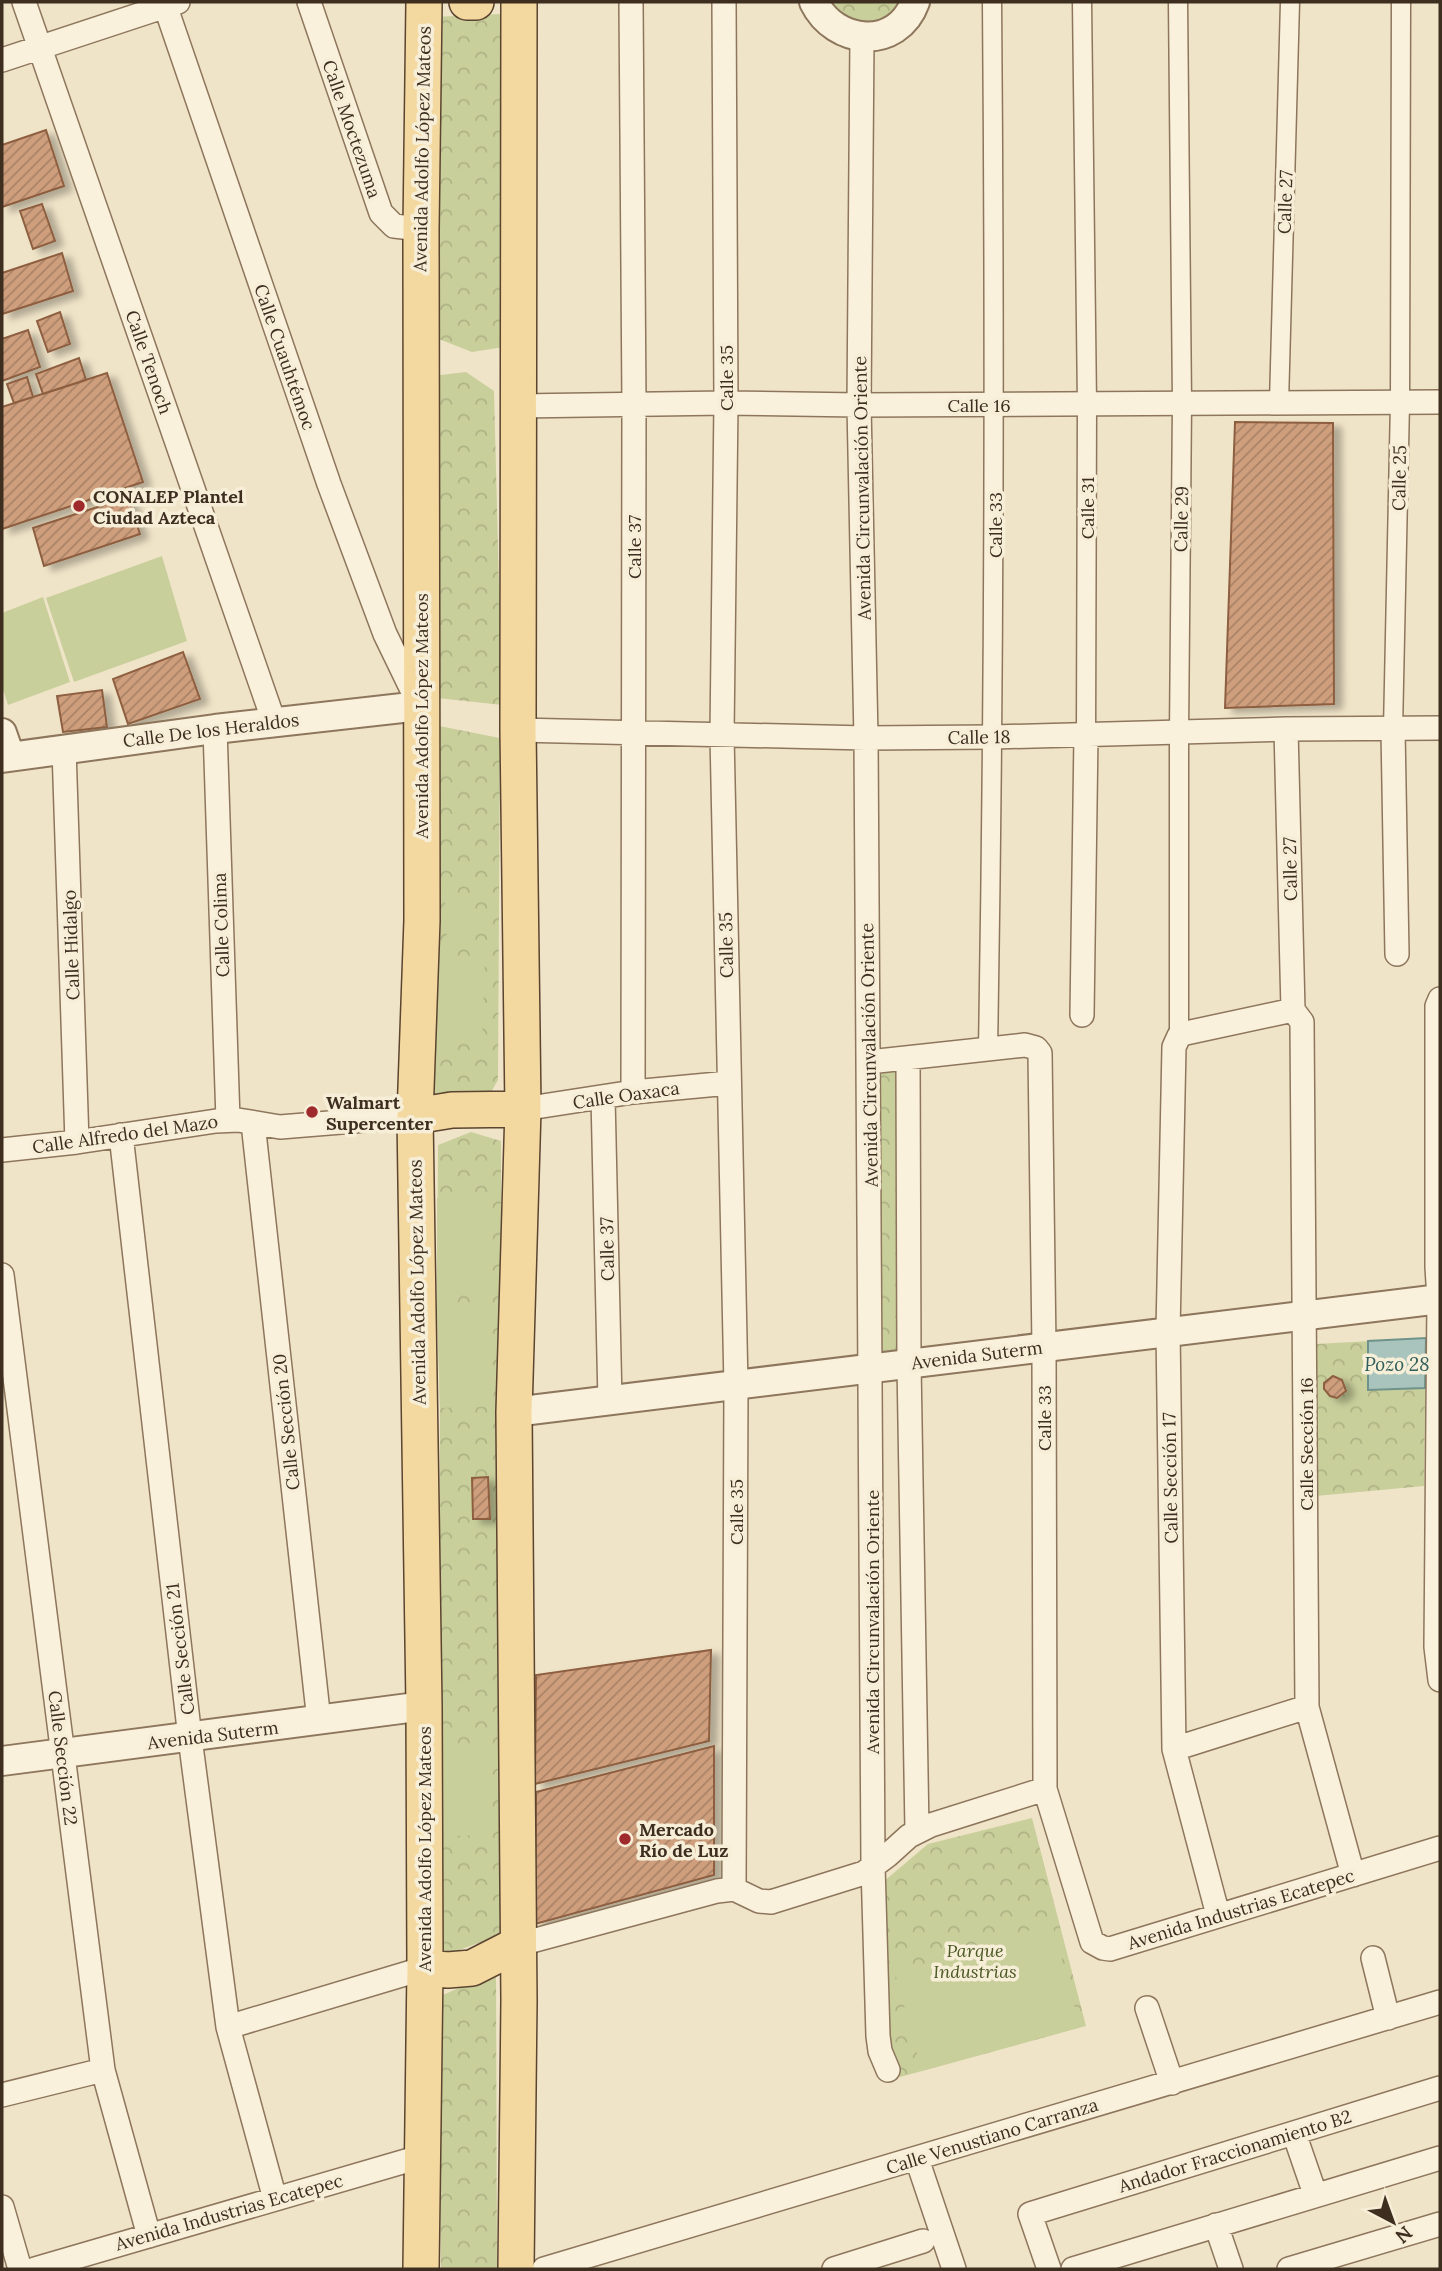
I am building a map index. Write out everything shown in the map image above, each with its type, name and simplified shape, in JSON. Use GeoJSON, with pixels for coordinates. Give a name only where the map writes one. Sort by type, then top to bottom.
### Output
{"type":"FeatureCollection","features":[{"type":"Feature","properties":{"kind":"main road","name":"Avenida Adolfo López Mateos"},"geometry":{"type":"LineString","coordinates":[[421,2269],[425,1968],[424,1706],[415,1116],[422,920],[421,229],[424,2]]}},
{"type":"Feature","properties":{"kind":"main road"},"geometry":{"type":"LineString","coordinates":[[467,2],[476,2]]}},
{"type":"Feature","properties":{"kind":"main road"},"geometry":{"type":"LineString","coordinates":[[516,2269],[517,1945],[513,1412],[523,1109],[518,730],[519,2]]}},
{"type":"Feature","properties":{"kind":"main road"},"geometry":{"type":"LineString","coordinates":[[415,1116],[452,1110],[523,1109]]}},
{"type":"Feature","properties":{"kind":"main road"},"geometry":{"type":"LineString","coordinates":[[425,1968],[472,1968],[517,1945]]}},
{"type":"Feature","properties":{"kind":"street","name":"Calle Tenoch"},"geometry":{"type":"LineString","coordinates":[[24,2],[274,722]]}},
{"type":"Feature","properties":{"kind":"street","name":"Calle Moctezuma"},"geometry":{"type":"LineString","coordinates":[[309,2],[381,213],[394,226],[421,229]]}},
{"type":"Feature","properties":{"kind":"street","name":"Calle 37"},"geometry":{"type":"LineString","coordinates":[[631,2],[634,404],[633,1092]]}},
{"type":"Feature","properties":{"kind":"street","name":"Calle 35"},"geometry":{"type":"LineString","coordinates":[[724,2],[726,403],[722,735],[736,1386],[734,1889]]}},
{"type":"Feature","properties":{"kind":"street"},"geometry":{"type":"LineString","coordinates":[[814,2],[831,26],[846,34],[862,37],[877,36],[891,30],[904,21],[915,2]]}},
{"type":"Feature","properties":{"kind":"street","name":"Calle 33"},"geometry":{"type":"LineString","coordinates":[[992,2],[994,737],[988,1049],[1025,1045],[1036,1048],[1041,1058],[1045,1789]]}},
{"type":"Feature","properties":{"kind":"street","name":"Calle 31"},"geometry":{"type":"LineString","coordinates":[[1082,2],[1087,404],[1082,1015]]}},
{"type":"Feature","properties":{"kind":"street","name":"Calle 29"},"geometry":{"type":"LineString","coordinates":[[1178,2],[1182,403],[1179,1036]]}},
{"type":"Feature","properties":{"kind":"street","name":"Calle 27"},"geometry":{"type":"LineString","coordinates":[[1279,402],[1290,2]]}},
{"type":"Feature","properties":{"kind":"street","name":"Calle 25"},"geometry":{"type":"LineString","coordinates":[[1397,954],[1393,730],[1400,402],[1401,2]]}},
{"type":"Feature","properties":{"kind":"street"},"geometry":{"type":"LineString","coordinates":[[2,60],[169,3]]}},
{"type":"Feature","properties":{"kind":"street","name":"Calle Cuauhtémoc"},"geometry":{"type":"LineString","coordinates":[[169,3],[334,496],[385,634],[420,706]]}},
{"type":"Feature","properties":{"kind":"street","name":"Avenida Circunvalación Oriente"},"geometry":{"type":"LineString","coordinates":[[862,37],[859,405],[866,738],[873,1866],[878,2036],[880,2051],[888,2070]]}},
{"type":"Feature","properties":{"kind":"street","name":"Calle 16"},"geometry":{"type":"LineString","coordinates":[[518,406],[1440,401]]}},
{"type":"Feature","properties":{"kind":"street","name":"Calle De los Heraldos"},"geometry":{"type":"LineString","coordinates":[[5,749],[64,749],[420,706]]}},
{"type":"Feature","properties":{"kind":"street","name":"Calle 18"},"geometry":{"type":"LineString","coordinates":[[518,730],[866,738],[1440,728]]}},
{"type":"Feature","properties":{"kind":"street","name":"Calle Colima"},"geometry":{"type":"LineString","coordinates":[[215,729],[228,1120]]}},
{"type":"Feature","properties":{"kind":"street","name":"Calle 27"},"geometry":{"type":"LineString","coordinates":[[1286,729],[1293,1010]]}},
{"type":"Feature","properties":{"kind":"street","name":"Calle Hidalgo"},"geometry":{"type":"LineString","coordinates":[[64,749],[77,1142]]}},
{"type":"Feature","properties":{"kind":"street"},"geometry":{"type":"LineString","coordinates":[[1439,1670],[1440,1299],[1437,1267],[1437,1006],[1440,999]]}},
{"type":"Feature","properties":{"kind":"street"},"geometry":{"type":"LineString","coordinates":[[1179,1036],[1293,1010]]}},
{"type":"Feature","properties":{"kind":"street","name":"Calle Sección 16"},"geometry":{"type":"LineString","coordinates":[[1293,1010],[1302,1022],[1307,1707],[1353,1875]]}},
{"type":"Feature","properties":{"kind":"street","name":"Calle Sección 17"},"geometry":{"type":"LineString","coordinates":[[1179,1036],[1174,1047],[1168,1331],[1174,1749],[1218,1915]]}},
{"type":"Feature","properties":{"kind":"street"},"geometry":{"type":"LineString","coordinates":[[869,1062],[988,1049]]}},
{"type":"Feature","properties":{"kind":"street"},"geometry":{"type":"LineString","coordinates":[[908,1058],[909,1364],[917,1831]]}},
{"type":"Feature","properties":{"kind":"street","name":"Calle Oaxaca"},"geometry":{"type":"LineString","coordinates":[[523,1109],[633,1092],[729,1083]]}},
{"type":"Feature","properties":{"kind":"street","name":"Calle 37"},"geometry":{"type":"LineString","coordinates":[[603,1097],[610,1401]]}},
{"type":"Feature","properties":{"kind":"street","name":"Calle Alfredo del Mazo"},"geometry":{"type":"LineString","coordinates":[[2,1150],[228,1120],[280,1128],[415,1116]]}},
{"type":"Feature","properties":{"kind":"street","name":"Calle Sección 20"},"geometry":{"type":"LineString","coordinates":[[253,1123],[319,1721]]}},
{"type":"Feature","properties":{"kind":"street","name":"Calle Sección 21"},"geometry":{"type":"LineString","coordinates":[[121,1135],[190,1738],[228,2027],[275,2199]]}},
{"type":"Feature","properties":{"kind":"street","name":"Calle Sección 22"},"geometry":{"type":"LineString","coordinates":[[2,1275],[103,2070],[149,2236]]}},
{"type":"Feature","properties":{"kind":"street","name":"Avenida Suterm"},"geometry":{"type":"LineString","coordinates":[[513,1412],[1440,1299]]}},
{"type":"Feature","properties":{"kind":"street","name":"Avenida Suterm"},"geometry":{"type":"LineString","coordinates":[[2,1761],[424,1706]]}},
{"type":"Feature","properties":{"kind":"street"},"geometry":{"type":"LineString","coordinates":[[1174,1749],[1307,1707]]}},
{"type":"Feature","properties":{"kind":"street"},"geometry":{"type":"LineString","coordinates":[[517,1945],[716,1891],[734,1889],[759,1901],[771,1902],[853,1877],[873,1866],[917,1831],[1045,1789]]}},
{"type":"Feature","properties":{"kind":"street","name":"Avenida Industrias Ecatepec"},"geometry":{"type":"LineString","coordinates":[[1045,1789],[1088,1936],[1096,1945],[1110,1949],[1440,1848]]}},
{"type":"Feature","properties":{"kind":"street"},"geometry":{"type":"LineString","coordinates":[[1373,1958],[1388,2018]]}},
{"type":"Feature","properties":{"kind":"street"},"geometry":{"type":"LineString","coordinates":[[228,2027],[425,1968]]}},
{"type":"Feature","properties":{"kind":"street","name":"Calle Venustiano Carranza"},"geometry":{"type":"LineString","coordinates":[[544,2269],[1440,2002]]}},
{"type":"Feature","properties":{"kind":"street"},"geometry":{"type":"LineString","coordinates":[[1147,2008],[1172,2083]]}},
{"type":"Feature","properties":{"kind":"street"},"geometry":{"type":"LineString","coordinates":[[2,2095],[103,2070]]}},
{"type":"Feature","properties":{"kind":"street","name":"Andador Fraccionamiento B2"},"geometry":{"type":"LineString","coordinates":[[1049,2269],[1030,2214],[1440,2088]]}},
{"type":"Feature","properties":{"kind":"street"},"geometry":{"type":"LineString","coordinates":[[1294,2133],[1315,2194]]}},
{"type":"Feature","properties":{"kind":"street","name":"Avenida Industrias Ecatepec"},"geometry":{"type":"LineString","coordinates":[[35,2269],[423,2156]]}},
{"type":"Feature","properties":{"kind":"street"},"geometry":{"type":"LineString","coordinates":[[1073,2269],[1440,2158]]}},
{"type":"Feature","properties":{"kind":"street"},"geometry":{"type":"LineString","coordinates":[[917,2159],[954,2269]]}},
{"type":"Feature","properties":{"kind":"street"},"geometry":{"type":"LineString","coordinates":[[2,2207],[20,2269]]}},
{"type":"Feature","properties":{"kind":"street"},"geometry":{"type":"LineString","coordinates":[[1289,2269],[1440,2224]]}},
{"type":"Feature","properties":{"kind":"street"},"geometry":{"type":"LineString","coordinates":[[1216,2225],[1231,2269]]}},
{"type":"Feature","properties":{"kind":"street"},"geometry":{"type":"LineString","coordinates":[[834,2269],[871,2264],[923,2241]]}},
{"type":"Feature","properties":{"kind":"green space"},"geometry":{"type":"Polygon","coordinates":[[[815,2],[908,2],[874,30],[815,2]]]}},
{"type":"Feature","properties":{"kind":"green space"},"geometry":{"type":"Polygon","coordinates":[[[501,14],[504,347],[472,352],[431,336],[432,17],[501,14]]]}},
{"type":"Feature","properties":{"kind":"green space"},"geometry":{"type":"Polygon","coordinates":[[[466,372],[494,391],[502,705],[428,697],[432,376],[466,372]]]}},
{"type":"Feature","properties":{"kind":"green space"},"geometry":{"type":"Polygon","coordinates":[[[162,556],[187,641],[74,682],[46,598],[162,556]]]}},
{"type":"Feature","properties":{"kind":"green space"},"geometry":{"type":"Polygon","coordinates":[[[43,597],[70,682],[8,705],[2,686],[2,613],[43,597]]]}},
{"type":"Feature","properties":{"kind":"green space"},"geometry":{"type":"Polygon","coordinates":[[[429,724],[500,738],[498,1080],[478,1115],[433,1103],[429,724]]]}},
{"type":"Feature","properties":{"kind":"green space"},"geometry":{"type":"Polygon","coordinates":[[[472,899],[472,941],[447,941],[445,901],[472,899]]]}},
{"type":"Feature","properties":{"kind":"green space"},"geometry":{"type":"Polygon","coordinates":[[[485,956],[482,1041],[437,1043],[436,959],[485,956]]]}},
{"type":"Feature","properties":{"kind":"green space"},"geometry":{"type":"Polygon","coordinates":[[[900,1072],[903,1352],[879,1353],[879,1073],[900,1072]]]}},
{"type":"Feature","properties":{"kind":"green space"},"geometry":{"type":"Polygon","coordinates":[[[471,1132],[501,1141],[503,1934],[437,1958],[440,1408],[437,1308],[438,1145],[471,1132]]]}},
{"type":"Feature","properties":{"kind":"green space"},"geometry":{"type":"Polygon","coordinates":[[[437,1198],[490,1198],[490,1289],[437,1289],[437,1198]]]}},
{"type":"Feature","properties":{"kind":"green space"},"geometry":{"type":"Polygon","coordinates":[[[491,1306],[494,1406],[440,1408],[437,1308],[491,1306]]]}},
{"type":"Feature","properties":{"kind":"green space"},"geometry":{"type":"Polygon","coordinates":[[[1426,1338],[1424,1486],[1316,1496],[1316,1344],[1426,1338]]]}},
{"type":"Feature","properties":{"kind":"green space"},"geometry":{"type":"Polygon","coordinates":[[[437,1752],[492,1752],[492,1835],[437,1836],[437,1752]]]}},
{"type":"Feature","properties":{"kind":"green space","name":"Parque Industrias"},"geometry":{"type":"Polygon","coordinates":[[[1032,1818],[1086,2026],[900,2077],[887,2043],[883,1882],[928,1844],[1032,1818]]]}},
{"type":"Feature","properties":{"kind":"green space"},"geometry":{"type":"Polygon","coordinates":[[[1052,1923],[1080,2027],[922,2071],[895,1973],[1052,1923]]]}},
{"type":"Feature","properties":{"kind":"green space"},"geometry":{"type":"Polygon","coordinates":[[[496,1972],[497,2269],[441,2269],[438,1997],[496,1972]]]}},
{"type":"Feature","properties":{"kind":"water","name":"Pozo 28"},"geometry":{"type":"Polygon","coordinates":[[[1426,1338],[1425,1388],[1368,1390],[1368,1341],[1426,1338]]]}},
{"type":"Feature","properties":{"kind":"building"},"geometry":{"type":"Polygon","coordinates":[[[46,130],[64,186],[2,207],[2,145],[46,130]]]}},
{"type":"Feature","properties":{"kind":"building"},"geometry":{"type":"Polygon","coordinates":[[[42,204],[55,241],[33,249],[20,211],[42,204]]]}},
{"type":"Feature","properties":{"kind":"building"},"geometry":{"type":"Polygon","coordinates":[[[62,253],[73,291],[2,314],[2,273],[62,253]]]}},
{"type":"Feature","properties":{"kind":"building"},"geometry":{"type":"Polygon","coordinates":[[[60,312],[70,344],[48,352],[37,321],[60,312]]]}},
{"type":"Feature","properties":{"kind":"building"},"geometry":{"type":"Polygon","coordinates":[[[28,330],[40,367],[2,381],[2,339],[28,330]]]}},
{"type":"Feature","properties":{"kind":"building"},"geometry":{"type":"Polygon","coordinates":[[[79,358],[86,380],[43,394],[36,374],[79,358]]]}},
{"type":"Feature","properties":{"kind":"building"},"geometry":{"type":"Polygon","coordinates":[[[107,373],[143,482],[2,529],[2,407],[107,373]]]}},
{"type":"Feature","properties":{"kind":"building"},"geometry":{"type":"Polygon","coordinates":[[[27,377],[33,397],[14,403],[7,384],[27,377]]]}},
{"type":"Feature","properties":{"kind":"building"},"geometry":{"type":"Polygon","coordinates":[[[1235,422],[1333,423],[1334,704],[1225,708],[1235,422]]]}},
{"type":"Feature","properties":{"kind":"building"},"geometry":{"type":"Polygon","coordinates":[[[128,497],[140,534],[44,566],[33,528],[128,497]]]}},
{"type":"Feature","properties":{"kind":"building"},"geometry":{"type":"Polygon","coordinates":[[[183,652],[200,699],[128,724],[113,679],[183,652]]]}},
{"type":"Feature","properties":{"kind":"building"},"geometry":{"type":"Polygon","coordinates":[[[102,690],[107,727],[63,732],[57,696],[102,690]]]}},
{"type":"Feature","properties":{"kind":"building"},"geometry":{"type":"Polygon","coordinates":[[[1333,1376],[1342,1380],[1346,1391],[1337,1398],[1330,1396],[1324,1389],[1324,1383],[1333,1376]]]}},
{"type":"Feature","properties":{"kind":"building"},"geometry":{"type":"Polygon","coordinates":[[[488,1477],[490,1519],[473,1519],[472,1478],[488,1477]]]}},
{"type":"Feature","properties":{"kind":"building"},"geometry":{"type":"Polygon","coordinates":[[[711,1650],[709,1741],[535,1784],[536,1675],[711,1650]]]}},
{"type":"Feature","properties":{"kind":"building","name":"Mercado Río de Luz"},"geometry":{"type":"Polygon","coordinates":[[[714,1746],[714,1875],[535,1924],[536,1792],[714,1746]]]}},
{"type":"Feature","properties":{"kind":"place","name":"CONALEP Plantel Ciudad Azteca"},"geometry":{"type":"Point","coordinates":[79,506]}},
{"type":"Feature","properties":{"kind":"place","name":"Walmart Supercenter"},"geometry":{"type":"Point","coordinates":[312,1112]}},
{"type":"Feature","properties":{"kind":"place","name":"Mercado Río de Luz"},"geometry":{"type":"Point","coordinates":[625,1839]}}]}
